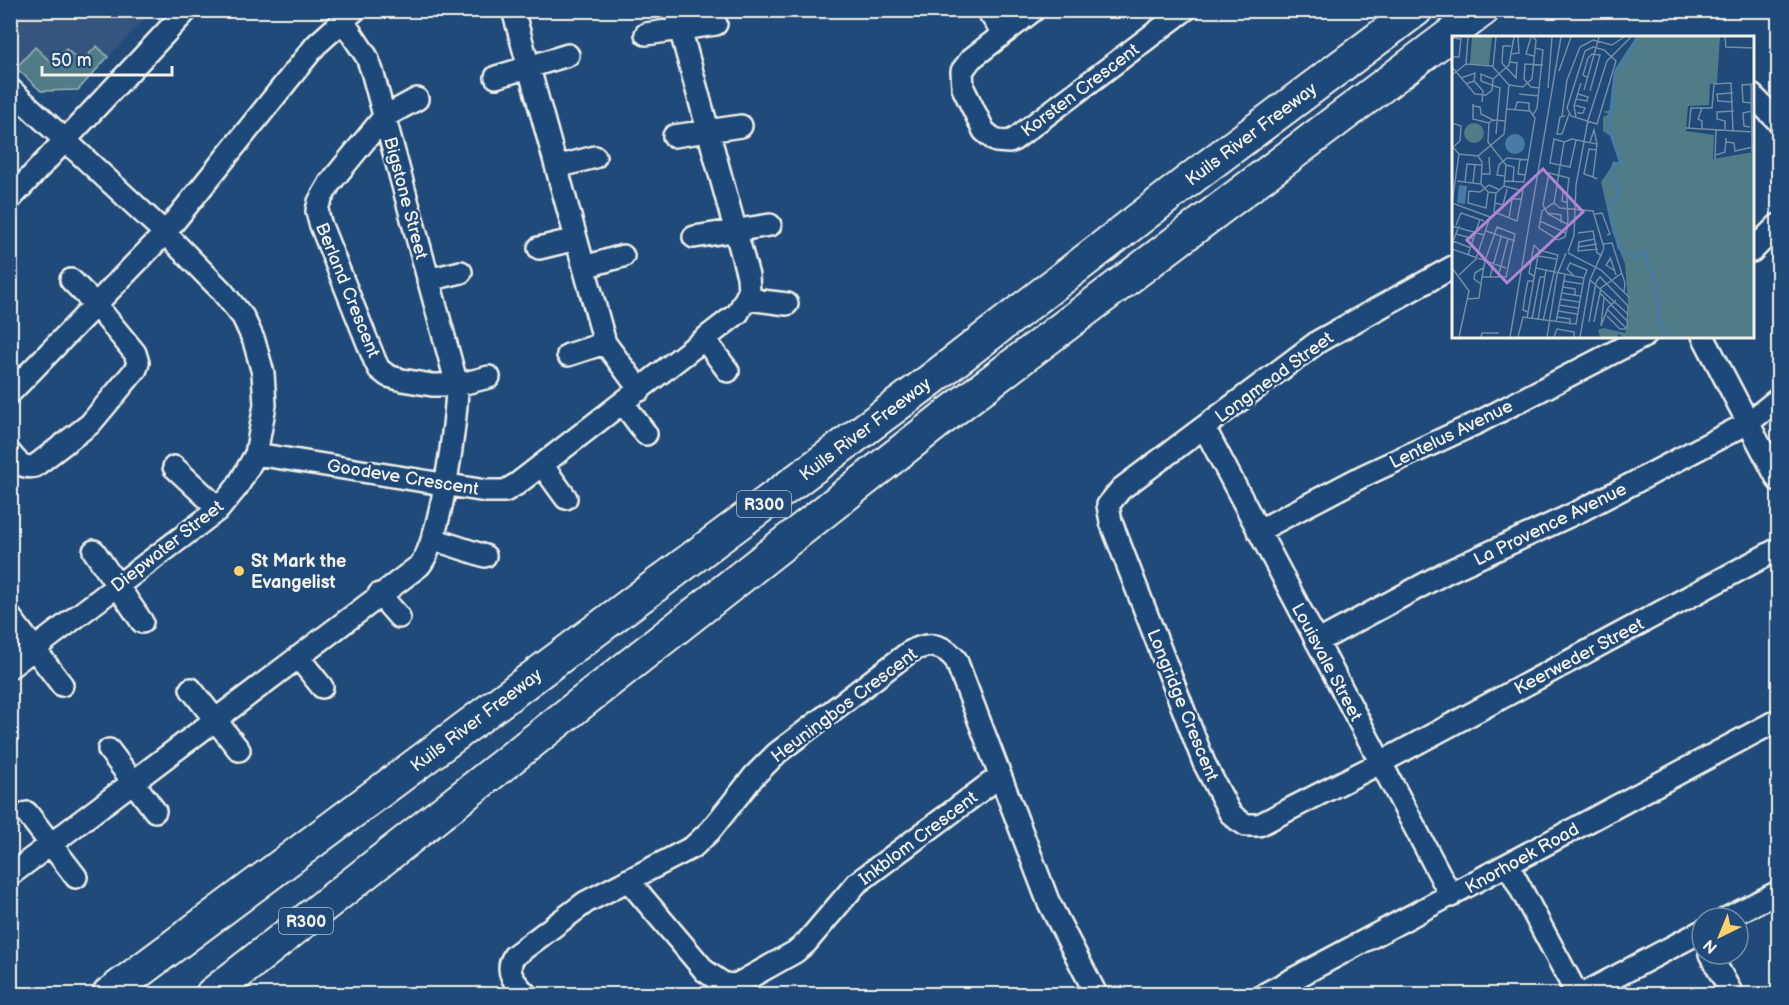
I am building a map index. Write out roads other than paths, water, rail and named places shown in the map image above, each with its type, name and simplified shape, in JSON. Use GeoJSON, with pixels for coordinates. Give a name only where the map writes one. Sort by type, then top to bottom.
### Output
{"type":"FeatureCollection","features":[{"type":"Feature","properties":{"kind":"highway","name":"Kuils River Freeway"},"geometry":{"type":"LineString","coordinates":[[110,994],[932,379],[1197,174],[1416,10]]}},
{"type":"Feature","properties":{"kind":"highway","name":"R300"},"geometry":{"type":"LineString","coordinates":[[212,994],[952,411],[1483,10]]}},
{"type":"Feature","properties":{"kind":"street"},"geometry":{"type":"LineString","coordinates":[[10,199],[67,141],[187,10]]}},
{"type":"Feature","properties":{"kind":"street"},"geometry":{"type":"LineString","coordinates":[[513,10],[605,343],[646,434]]}},
{"type":"Feature","properties":{"kind":"street"},"geometry":{"type":"LineString","coordinates":[[987,10],[1004,33],[1034,10]]}},
{"type":"Feature","properties":{"kind":"street","name":"Korsten Crescent"},"geometry":{"type":"LineString","coordinates":[[1004,33],[968,62],[961,76],[963,88],[984,130],[991,139],[1002,143],[1015,139],[1185,10]]}},
{"type":"Feature","properties":{"kind":"street"},"geometry":{"type":"LineString","coordinates":[[13,385],[165,233],[302,61],[316,45],[349,16]]}},
{"type":"Feature","properties":{"kind":"street","name":"Bigstone Street"},"geometry":{"type":"LineString","coordinates":[[10,875],[424,562],[433,539],[445,484],[455,424],[457,384],[367,57],[349,16]]}},
{"type":"Feature","properties":{"kind":"street"},"geometry":{"type":"LineString","coordinates":[[677,20],[748,276],[747,299],[787,304]]}},
{"type":"Feature","properties":{"kind":"street"},"geometry":{"type":"LineString","coordinates":[[646,34],[677,20],[716,24]]}},
{"type":"Feature","properties":{"kind":"street"},"geometry":{"type":"LineString","coordinates":[[496,77],[568,56]]}},
{"type":"Feature","properties":{"kind":"street","name":"Diepwater Street"},"geometry":{"type":"LineString","coordinates":[[10,89],[165,233],[232,301],[243,317],[254,341],[263,373],[265,405],[256,454],[237,488],[219,509],[10,667]]}},
{"type":"Feature","properties":{"kind":"street"},"geometry":{"type":"LineString","coordinates":[[1753,96],[1779,121]]}},
{"type":"Feature","properties":{"kind":"street","name":"Bigstone Street"},"geometry":{"type":"LineString","coordinates":[[384,117],[417,99]]}},
{"type":"Feature","properties":{"kind":"street","name":"Berland Crescent"},"geometry":{"type":"LineString","coordinates":[[384,117],[322,195],[317,211],[320,223],[380,369],[388,376],[402,380],[432,385],[457,384]]}},
{"type":"Feature","properties":{"kind":"street"},"geometry":{"type":"LineString","coordinates":[[674,136],[741,126]]}},
{"type":"Feature","properties":{"kind":"street"},"geometry":{"type":"LineString","coordinates":[[557,166],[595,157]]}},
{"type":"Feature","properties":{"kind":"street"},"geometry":{"type":"LineString","coordinates":[[694,237],[770,225]]}},
{"type":"Feature","properties":{"kind":"street"},"geometry":{"type":"LineString","coordinates":[[1753,250],[1779,225]]}},
{"type":"Feature","properties":{"kind":"street"},"geometry":{"type":"LineString","coordinates":[[539,248],[576,239]]}},
{"type":"Feature","properties":{"kind":"street"},"geometry":{"type":"LineString","coordinates":[[584,267],[623,256]]}},
{"type":"Feature","properties":{"kind":"street","name":"Longmead Street"},"geometry":{"type":"LineString","coordinates":[[1108,505],[1121,489],[1319,341],[1452,268]]}},
{"type":"Feature","properties":{"kind":"street","name":"Bigstone Street"},"geometry":{"type":"LineString","coordinates":[[428,280],[461,272]]}},
{"type":"Feature","properties":{"kind":"street"},"geometry":{"type":"LineString","coordinates":[[10,453],[22,465],[31,467],[35,465],[90,424],[136,369],[138,363],[135,353],[95,304],[71,280]]}},
{"type":"Feature","properties":{"kind":"street","name":"Goodeve Crescent"},"geometry":{"type":"LineString","coordinates":[[256,454],[486,491],[505,491],[732,320],[747,299]]}},
{"type":"Feature","properties":{"kind":"street","name":"Lentelus Avenue"},"geometry":{"type":"LineString","coordinates":[[1258,531],[1363,476],[1479,422],[1641,338]]}},
{"type":"Feature","properties":{"kind":"street"},"geometry":{"type":"LineString","coordinates":[[1704,338],[1779,480]]}},
{"type":"Feature","properties":{"kind":"street"},"geometry":{"type":"LineString","coordinates":[[705,340],[728,371]]}},
{"type":"Feature","properties":{"kind":"street"},"geometry":{"type":"LineString","coordinates":[[568,355],[605,343]]}},
{"type":"Feature","properties":{"kind":"street"},"geometry":{"type":"LineString","coordinates":[[457,384],[489,377]]}},
{"type":"Feature","properties":{"kind":"street","name":"La Provence Avenue"},"geometry":{"type":"LineString","coordinates":[[1317,642],[1445,573],[1580,511],[1748,423],[1779,399]]}},
{"type":"Feature","properties":{"kind":"street","name":"Louisvale Street"},"geometry":{"type":"LineString","coordinates":[[1204,427],[1451,896]]}},
{"type":"Feature","properties":{"kind":"street"},"geometry":{"type":"LineString","coordinates":[[542,465],[566,498]]}},
{"type":"Feature","properties":{"kind":"street"},"geometry":{"type":"LineString","coordinates":[[174,468],[219,509]]}},
{"type":"Feature","properties":{"kind":"street","name":"Longridge Crescent"},"geometry":{"type":"LineString","coordinates":[[1108,505],[1111,522],[1204,763],[1230,813],[1246,825],[1259,825],[1380,763]]}},
{"type":"Feature","properties":{"kind":"street"},"geometry":{"type":"LineString","coordinates":[[433,539],[485,556]]}},
{"type":"Feature","properties":{"kind":"street","name":"Keerweder Street"},"geometry":{"type":"LineString","coordinates":[[1380,763],[1779,549]]}},
{"type":"Feature","properties":{"kind":"street"},"geometry":{"type":"LineString","coordinates":[[93,551],[142,622]]}},
{"type":"Feature","properties":{"kind":"street"},"geometry":{"type":"LineString","coordinates":[[379,594],[399,617]]}},
{"type":"Feature","properties":{"kind":"street"},"geometry":{"type":"LineString","coordinates":[[10,617],[62,685]]}},
{"type":"Feature","properties":{"kind":"street","name":"Heuningbos Crescent"},"geometry":{"type":"LineString","coordinates":[[526,994],[510,975],[509,967],[514,956],[586,902],[693,847],[710,831],[754,776],[777,753],[908,653],[928,644],[944,649],[956,660],[1048,901],[1096,994]]}},
{"type":"Feature","properties":{"kind":"street"},"geometry":{"type":"LineString","coordinates":[[298,657],[322,687]]}},
{"type":"Feature","properties":{"kind":"street"},"geometry":{"type":"LineString","coordinates":[[190,689],[239,750]]}},
{"type":"Feature","properties":{"kind":"street","name":"Knorhoek Road"},"geometry":{"type":"LineString","coordinates":[[1265,994],[1779,720]]}},
{"type":"Feature","properties":{"kind":"street"},"geometry":{"type":"LineString","coordinates":[[109,750],[155,811]]}},
{"type":"Feature","properties":{"kind":"street","name":"Inkblom Crescent"},"geometry":{"type":"LineString","coordinates":[[628,880],[705,971],[724,984],[736,985],[806,943],[856,883],[1000,776]]}},
{"type":"Feature","properties":{"kind":"street"},"geometry":{"type":"LineString","coordinates":[[27,813],[76,877]]}},
{"type":"Feature","properties":{"kind":"street"},"geometry":{"type":"LineString","coordinates":[[1508,865],[1576,994]]}},
{"type":"Feature","properties":{"kind":"street"},"geometry":{"type":"LineString","coordinates":[[1750,906],[1779,892]]}},
{"type":"Feature","properties":{"kind":"street"},"geometry":{"type":"LineString","coordinates":[[1583,994],[1690,940]]}},
{"type":"Feature","properties":{"kind":"street"},"geometry":{"type":"LineString","coordinates":[[1717,966],[1732,994]]}},
{"type":"Feature","properties":{"kind":"place","name":"St Mark the Evangelist"},"geometry":{"type":"Point","coordinates":[239,571]}}]}
